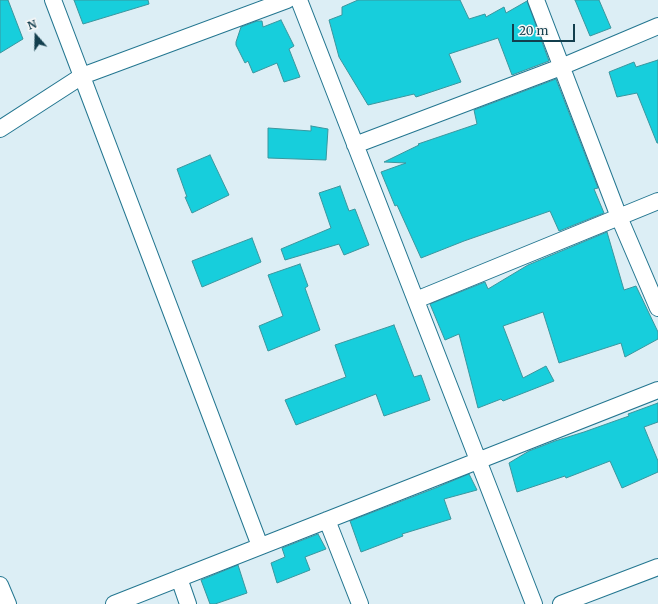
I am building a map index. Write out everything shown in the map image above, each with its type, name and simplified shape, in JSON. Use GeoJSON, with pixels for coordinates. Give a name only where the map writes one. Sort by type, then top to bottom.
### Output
{"type":"FeatureCollection","features":[{"type":"Feature","properties":{"kind":"street"},"geometry":{"type":"LineString","coordinates":[[53,0],[260,546]]}},
{"type":"Feature","properties":{"kind":"street"},"geometry":{"type":"LineString","coordinates":[[0,129],[82,76],[287,0]]}},
{"type":"Feature","properties":{"kind":"street"},"geometry":{"type":"LineString","coordinates":[[299,0],[534,604]]}},
{"type":"Feature","properties":{"kind":"street"},"geometry":{"type":"LineString","coordinates":[[536,0],[619,217],[658,308]]}},
{"type":"Feature","properties":{"kind":"street"},"geometry":{"type":"LineString","coordinates":[[356,145],[561,67],[658,26]]}},
{"type":"Feature","properties":{"kind":"street"},"geometry":{"type":"LineString","coordinates":[[416,300],[658,201]]}},
{"type":"Feature","properties":{"kind":"street"},"geometry":{"type":"LineString","coordinates":[[114,604],[658,390]]}},
{"type":"Feature","properties":{"kind":"street"},"geometry":{"type":"LineString","coordinates":[[327,520],[360,604]]}},
{"type":"Feature","properties":{"kind":"street"},"geometry":{"type":"LineString","coordinates":[[561,604],[658,567]]}},
{"type":"Feature","properties":{"kind":"street"},"geometry":{"type":"LineString","coordinates":[[179,578],[188,604]]}},
{"type":"Feature","properties":{"kind":"street"},"geometry":{"type":"LineString","coordinates":[[0,585],[8,604]]}},
{"type":"Feature","properties":{"kind":"building"},"geometry":{"type":"Polygon","coordinates":[[[0,0],[8,0],[23,39],[0,53],[0,0]]]}},
{"type":"Feature","properties":{"kind":"building"},"geometry":{"type":"Polygon","coordinates":[[[74,0],[148,0],[149,4],[83,24],[74,0]]]}},
{"type":"Feature","properties":{"kind":"building"},"geometry":{"type":"Polygon","coordinates":[[[358,0],[460,0],[469,19],[485,14],[486,17],[504,7],[506,13],[527,1],[549,61],[512,75],[498,38],[449,54],[461,82],[416,97],[414,94],[368,105],[339,57],[329,20],[342,15],[342,7],[358,0]]]}},
{"type":"Feature","properties":{"kind":"building"},"geometry":{"type":"Polygon","coordinates":[[[575,0],[599,0],[611,28],[590,36],[575,0]]]}},
{"type":"Feature","properties":{"kind":"building"},"geometry":{"type":"Polygon","coordinates":[[[281,20],[294,46],[289,49],[300,77],[284,82],[277,63],[253,73],[248,61],[245,63],[236,45],[241,27],[257,21],[262,21],[263,27],[281,20]]]}},
{"type":"Feature","properties":{"kind":"building"},"geometry":{"type":"Polygon","coordinates":[[[658,60],[657,143],[637,93],[617,97],[609,72],[634,62],[636,67],[658,60]]]}},
{"type":"Feature","properties":{"kind":"building"},"geometry":{"type":"Polygon","coordinates":[[[556,79],[598,188],[594,189],[604,213],[559,231],[550,211],[464,241],[421,258],[397,205],[395,206],[381,172],[406,163],[384,162],[419,145],[418,144],[477,124],[474,110],[556,79]]]}},
{"type":"Feature","properties":{"kind":"building"},"geometry":{"type":"Polygon","coordinates":[[[311,126],[328,129],[326,160],[268,158],[268,128],[311,131],[311,126]]]}},
{"type":"Feature","properties":{"kind":"building"},"geometry":{"type":"Polygon","coordinates":[[[210,155],[229,195],[192,213],[185,197],[187,197],[177,169],[210,155]]]}},
{"type":"Feature","properties":{"kind":"building"},"geometry":{"type":"Polygon","coordinates":[[[340,186],[349,211],[355,209],[369,245],[344,255],[339,244],[285,260],[281,249],[331,228],[319,193],[340,186]]]}},
{"type":"Feature","properties":{"kind":"building"},"geometry":{"type":"Polygon","coordinates":[[[607,232],[624,290],[636,286],[658,332],[658,339],[625,357],[621,343],[559,363],[543,312],[503,326],[523,378],[546,366],[554,381],[503,401],[501,399],[478,408],[459,334],[445,340],[430,304],[485,282],[488,289],[528,265],[607,232]]]}},
{"type":"Feature","properties":{"kind":"building"},"geometry":{"type":"Polygon","coordinates":[[[252,238],[261,262],[202,287],[192,261],[252,238]]]}},
{"type":"Feature","properties":{"kind":"building"},"geometry":{"type":"Polygon","coordinates":[[[300,264],[308,286],[305,288],[320,330],[268,351],[259,326],[283,316],[268,275],[300,264]]]}},
{"type":"Feature","properties":{"kind":"building"},"geometry":{"type":"Polygon","coordinates":[[[394,325],[414,377],[421,375],[430,400],[384,416],[376,394],[296,425],[285,400],[346,377],[335,345],[394,325]]]}},
{"type":"Feature","properties":{"kind":"building"},"geometry":{"type":"Polygon","coordinates":[[[658,403],[658,422],[644,427],[658,461],[658,472],[622,488],[610,461],[566,478],[565,476],[517,492],[509,463],[529,451],[629,416],[628,414],[658,403]]]}},
{"type":"Feature","properties":{"kind":"building"},"geometry":{"type":"Polygon","coordinates":[[[469,474],[477,490],[444,499],[451,519],[402,534],[403,536],[361,552],[350,521],[469,474]]]}},
{"type":"Feature","properties":{"kind":"building"},"geometry":{"type":"Polygon","coordinates":[[[318,534],[326,549],[305,557],[310,570],[277,583],[271,563],[285,557],[282,548],[318,534]]]}},
{"type":"Feature","properties":{"kind":"building"},"geometry":{"type":"Polygon","coordinates":[[[238,565],[247,593],[215,604],[210,604],[201,580],[238,565]]]}}]}
